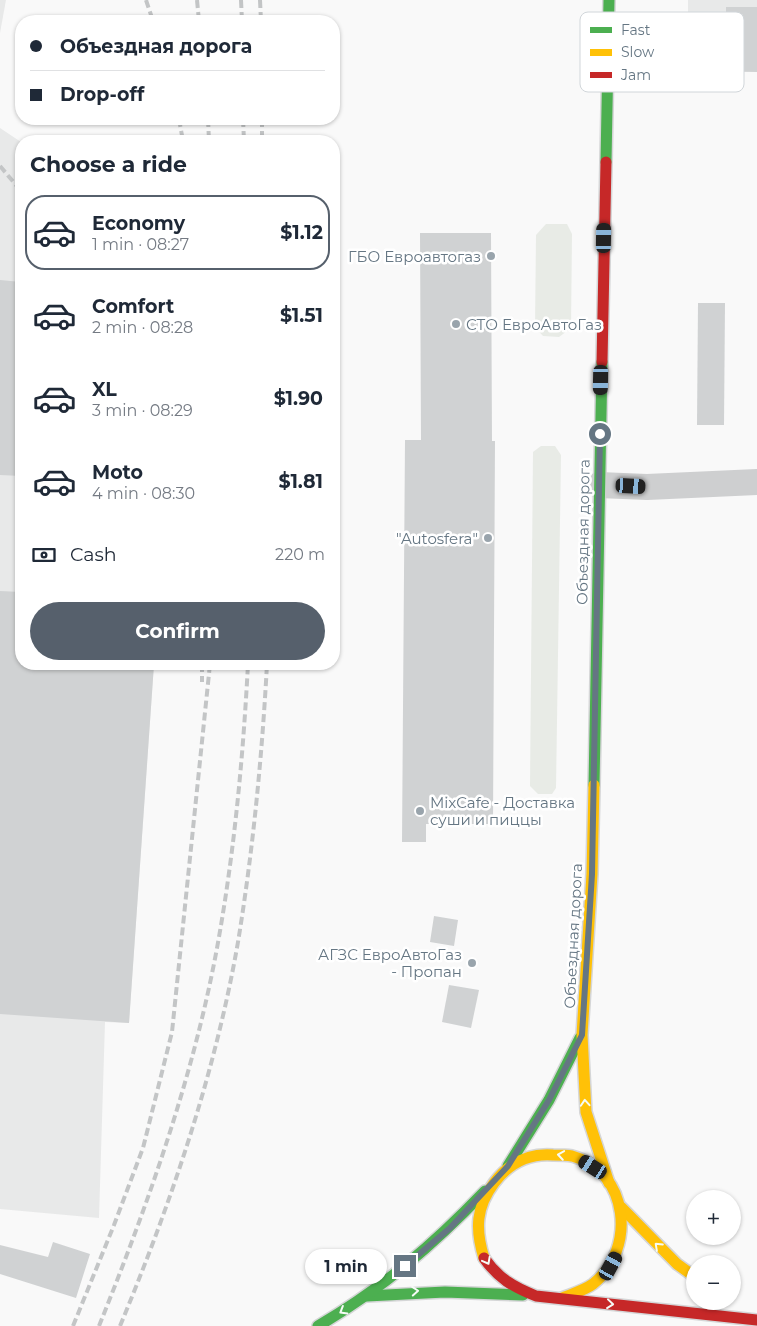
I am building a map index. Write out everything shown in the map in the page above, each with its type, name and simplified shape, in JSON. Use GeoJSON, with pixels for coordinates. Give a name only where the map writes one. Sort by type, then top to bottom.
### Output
{"type":"FeatureCollection","features":[{"type":"Feature","properties":{"kind":"main road","name":"Объездная дорога"},"geometry":{"type":"LineString","coordinates":[[607,92],[592,874],[582,1035],[586,1112],[595,1145],[609,1183]]}},
{"type":"Feature","properties":{"kind":"main road"},"geometry":{"type":"LineString","coordinates":[[318,1326],[367,1296],[450,1228],[508,1166],[549,1100],[582,1035]]}},
{"type":"Feature","properties":{"kind":"main road"},"geometry":{"type":"LineString","coordinates":[[508,1166],[540,1154],[562,1154],[588,1164],[609,1183],[621,1207],[623,1219],[621,1244],[611,1266],[604,1276],[585,1291],[562,1298]]}},
{"type":"Feature","properties":{"kind":"main road"},"geometry":{"type":"LineString","coordinates":[[489,1186],[478,1213],[479,1242],[484,1256],[500,1280],[525,1295]]}},
{"type":"Feature","properties":{"kind":"main road"},"geometry":{"type":"LineString","coordinates":[[621,1207],[670,1257],[686,1270]]}},
{"type":"Feature","properties":{"kind":"main road"},"geometry":{"type":"LineString","coordinates":[[367,1296],[420,1291],[474,1291],[757,1318]]}},
{"type":"Feature","properties":{"kind":"main road"},"geometry":{"type":"LineString","coordinates":[[741,1307],[757,1318]]}},
{"type":"Feature","properties":{"kind":"street"},"geometry":{"type":"LineString","coordinates":[[599,485],[647,487],[757,482]]}},
{"type":"Feature","properties":{"kind":"shaded area"},"geometry":{"type":"Polygon","coordinates":[[[0,0],[6,0],[0,33],[0,0]]]}},
{"type":"Feature","properties":{"kind":"shaded area"},"geometry":{"type":"Polygon","coordinates":[[[688,0],[757,0],[757,47],[744,47],[744,12],[688,12],[688,0]]]}},
{"type":"Feature","properties":{"kind":"shaded area"},"geometry":{"type":"Polygon","coordinates":[[[0,128],[15,138],[15,670],[154,670],[129,1023],[105,1022],[99,1218],[0,1209],[0,128]]]}},
{"type":"Feature","properties":{"kind":"shaded area"},"geometry":{"type":"Polygon","coordinates":[[[546,224],[567,224],[572,234],[571,328],[559,337],[543,336],[535,327],[536,235],[546,224]]]}},
{"type":"Feature","properties":{"kind":"shaded area"},"geometry":{"type":"Polygon","coordinates":[[[541,446],[555,446],[561,455],[556,788],[552,794],[538,794],[530,786],[533,452],[541,446]]]}},
{"type":"Feature","properties":{"kind":"building"},"geometry":{"type":"Polygon","coordinates":[[[726,7],[757,7],[757,72],[744,72],[744,12],[726,12],[726,7]]]}},
{"type":"Feature","properties":{"kind":"building"},"geometry":{"type":"Polygon","coordinates":[[[420,233],[491,233],[492,441],[495,441],[493,824],[426,824],[426,842],[402,842],[405,440],[421,440],[420,233]]]}},
{"type":"Feature","properties":{"kind":"building"},"geometry":{"type":"Polygon","coordinates":[[[0,280],[15,281],[15,476],[0,475],[0,280]]]}},
{"type":"Feature","properties":{"kind":"building"},"geometry":{"type":"Polygon","coordinates":[[[698,303],[725,303],[724,425],[697,425],[698,303]]]}},
{"type":"Feature","properties":{"kind":"building"},"geometry":{"type":"Polygon","coordinates":[[[0,591],[15,592],[15,670],[154,670],[129,1023],[0,1014],[0,591]]]}},
{"type":"Feature","properties":{"kind":"building"},"geometry":{"type":"Polygon","coordinates":[[[434,916],[458,920],[454,946],[430,942],[434,916]]]}},
{"type":"Feature","properties":{"kind":"building"},"geometry":{"type":"Polygon","coordinates":[[[449,985],[479,990],[471,1028],[442,1022],[449,985]]]}},
{"type":"Feature","properties":{"kind":"building"},"geometry":{"type":"Polygon","coordinates":[[[53,1242],[90,1254],[76,1298],[0,1274],[0,1245],[48,1257],[53,1242]]]}},
{"type":"Feature","properties":{"kind":"railway"},"geometry":{"type":"LineString","coordinates":[[146,0],[151,15]]}},
{"type":"Feature","properties":{"kind":"railway"},"geometry":{"type":"LineString","coordinates":[[197,0],[198,15]]}},
{"type":"Feature","properties":{"kind":"railway"},"geometry":{"type":"LineString","coordinates":[[241,0],[242,15]]}},
{"type":"Feature","properties":{"kind":"railway"},"geometry":{"type":"LineString","coordinates":[[260,0],[261,15]]}},
{"type":"Feature","properties":{"kind":"railway"},"geometry":{"type":"LineString","coordinates":[[180,125],[182,135]]}},
{"type":"Feature","properties":{"kind":"railway"},"geometry":{"type":"LineString","coordinates":[[208,125],[209,135]]}},
{"type":"Feature","properties":{"kind":"railway"},"geometry":{"type":"LineString","coordinates":[[243,125],[244,135]]}},
{"type":"Feature","properties":{"kind":"railway"},"geometry":{"type":"LineString","coordinates":[[262,125],[262,135]]}},
{"type":"Feature","properties":{"kind":"railway"},"geometry":{"type":"LineString","coordinates":[[0,166],[15,184]]}},
{"type":"Feature","properties":{"kind":"railway"},"geometry":{"type":"LineString","coordinates":[[202,670],[202,682]]}},
{"type":"Feature","properties":{"kind":"railway"},"geometry":{"type":"LineString","coordinates":[[73,1326],[143,1148],[172,1032],[209,670]]}},
{"type":"Feature","properties":{"kind":"railway"},"geometry":{"type":"LineString","coordinates":[[99,1326],[152,1187],[182,1093],[207,997],[223,913],[233,842],[248,670]]}},
{"type":"Feature","properties":{"kind":"railway"},"geometry":{"type":"LineString","coordinates":[[120,1326],[157,1233],[190,1137],[217,1040],[228,991],[238,942],[252,838],[260,769],[267,670]]}},
{"type":"Feature","properties":{"kind":"traffic: fast"},"geometry":{"type":"LineString","coordinates":[[609,0],[609,12]]}},
{"type":"Feature","properties":{"kind":"traffic: fast"},"geometry":{"type":"LineString","coordinates":[[606,162],[607,92]]}},
{"type":"Feature","properties":{"kind":"traffic: fast"},"geometry":{"type":"LineString","coordinates":[[594,785],[602,362]]}},
{"type":"Feature","properties":{"kind":"traffic: fast"},"geometry":{"type":"LineString","coordinates":[[508,1166],[549,1100],[580,1038]]}},
{"type":"Feature","properties":{"kind":"traffic: fast"},"geometry":{"type":"LineString","coordinates":[[318,1326],[342,1312],[386,1281],[446,1230],[485,1191]]}},
{"type":"Feature","properties":{"kind":"traffic: fast"},"geometry":{"type":"LineString","coordinates":[[367,1296],[445,1292],[523,1295]]}},
{"type":"Feature","properties":{"kind":"traffic: slow"},"geometry":{"type":"LineString","coordinates":[[594,785],[592,874],[582,1035],[586,1112],[609,1183]]}},
{"type":"Feature","properties":{"kind":"traffic: slow"},"geometry":{"type":"LineString","coordinates":[[484,1258],[478,1228],[481,1210],[488,1192],[506,1170],[527,1158],[544,1155],[572,1156],[591,1164],[606,1177],[615,1194],[620,1212],[621,1232],[616,1251],[607,1269],[590,1286],[562,1298]]}},
{"type":"Feature","properties":{"kind":"traffic: slow"},"geometry":{"type":"LineString","coordinates":[[621,1207],[677,1264],[686,1270]]}},
{"type":"Feature","properties":{"kind":"traffic: jam"},"geometry":{"type":"LineString","coordinates":[[602,362],[606,162]]}},
{"type":"Feature","properties":{"kind":"traffic: jam"},"geometry":{"type":"LineString","coordinates":[[484,1258],[507,1281],[536,1296],[757,1320]]}},
{"type":"Feature","properties":{"kind":"place","name":"ГБО Евроавтогаз"},"geometry":{"type":"Point","coordinates":[491,256]}},
{"type":"Feature","properties":{"kind":"place","name":"СТО ЕвроАвтоГаз"},"geometry":{"type":"Point","coordinates":[456,324]}},
{"type":"Feature","properties":{"kind":"place","name":"\"Autosfera\""},"geometry":{"type":"Point","coordinates":[488,538]}},
{"type":"Feature","properties":{"kind":"place","name":"MixCafe - Доставка суши и пиццы"},"geometry":{"type":"Point","coordinates":[420,811]}},
{"type":"Feature","properties":{"kind":"place","name":"АГЗС ЕвроАвтоГаз - Пропан"},"geometry":{"type":"Point","coordinates":[472,963]}},
{"type":"Feature","properties":{"kind":"route"},"geometry":{"type":"LineString","coordinates":[[405,1266],[450,1228],[508,1166],[549,1100],[582,1035],[592,874],[600,434]]}}]}
